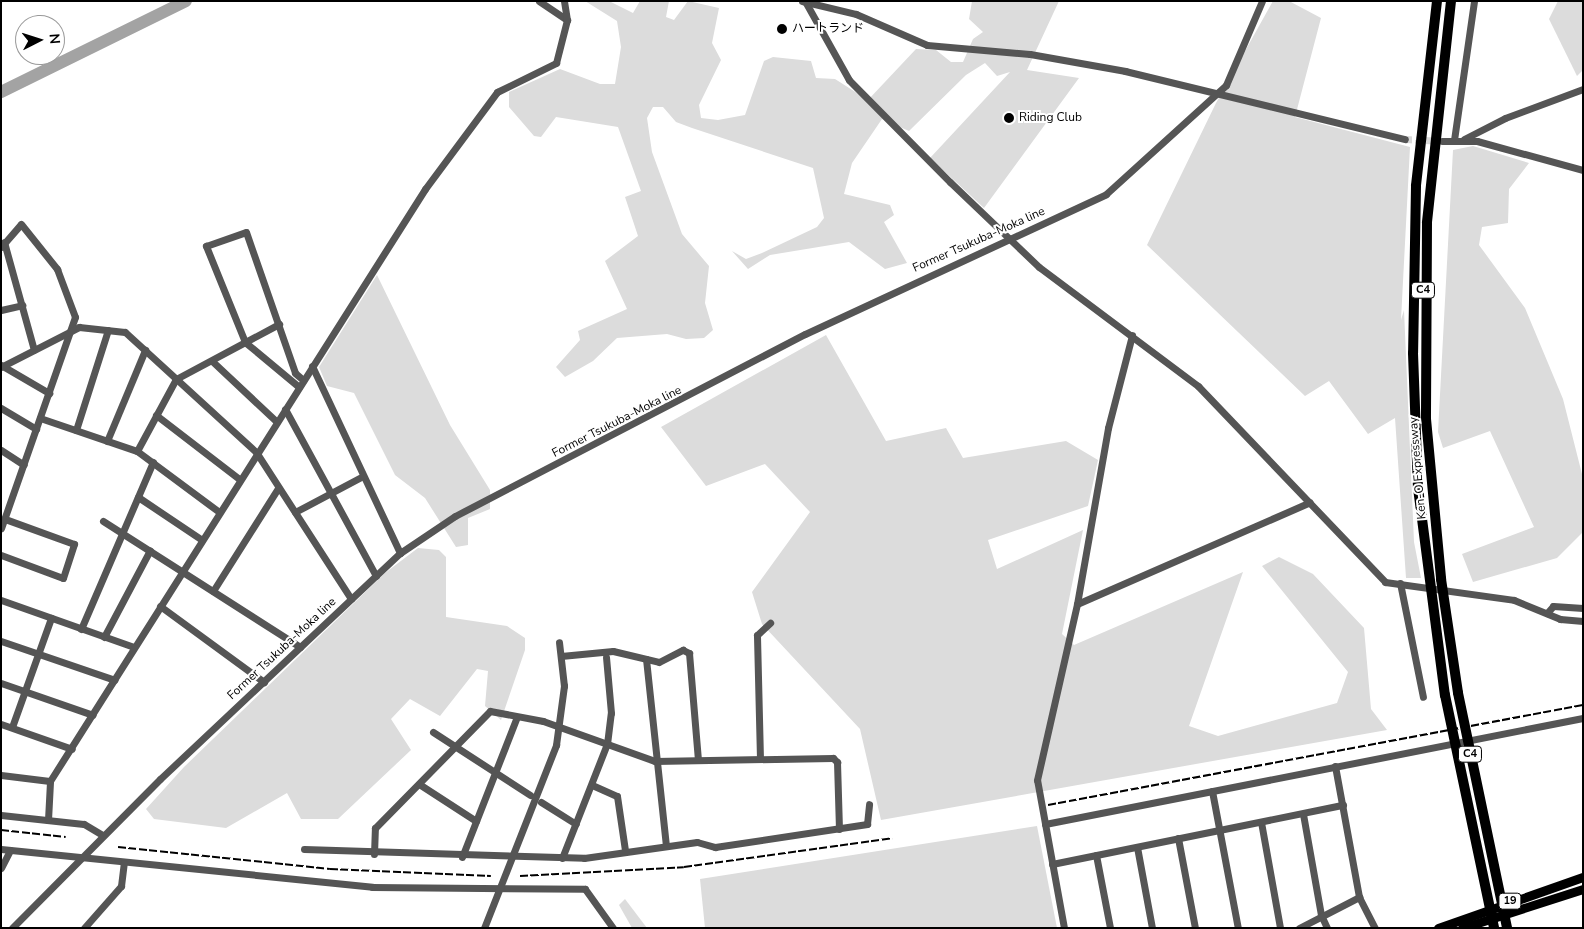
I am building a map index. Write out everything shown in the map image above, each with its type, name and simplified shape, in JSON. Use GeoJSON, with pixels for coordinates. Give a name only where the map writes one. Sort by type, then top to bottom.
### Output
{"type":"FeatureCollection","features":[{"type":"Feature","properties":{"kind":"highway","name":"Ken-O Expressway"},"geometry":{"type":"LineString","coordinates":[[1436,1],[1416,186],[1413,281],[1414,412],[1428,581],[1445,695],[1494,928]]}},
{"type":"Feature","properties":{"kind":"highway","name":"Ken-O Expressway"},"geometry":{"type":"LineString","coordinates":[[1453,1],[1443,62],[1423,290],[1426,419],[1441,579],[1458,693],[1507,928]]}},
{"type":"Feature","properties":{"kind":"main road","name":"19"},"geometry":{"type":"LineString","coordinates":[[1438,928],[1583,877]]}},
{"type":"Feature","properties":{"kind":"main road","name":"19"},"geometry":{"type":"LineString","coordinates":[[1462,928],[1583,889]]}},
{"type":"Feature","properties":{"kind":"street"},"geometry":{"type":"LineString","coordinates":[[539,1],[567,20]]}},
{"type":"Feature","properties":{"kind":"street"},"geometry":{"type":"LineString","coordinates":[[48,820],[50,781],[72,749],[256,452],[425,189],[492,99],[504,87],[556,63],[567,20],[564,1]]}},
{"type":"Feature","properties":{"kind":"street","name":"Former Tsukuba-Moka line"},"geometry":{"type":"LineString","coordinates":[[12,928],[78,858],[400,553],[455,516],[805,334],[1009,240],[1117,187],[1217,92],[1233,73],[1262,1]]}},
{"type":"Feature","properties":{"kind":"street"},"geometry":{"type":"LineString","coordinates":[[1454,140],[1474,1]]}},
{"type":"Feature","properties":{"kind":"street"},"geometry":{"type":"LineString","coordinates":[[804,2],[856,14],[927,45],[1030,54],[1217,92],[1405,139]]}},
{"type":"Feature","properties":{"kind":"street"},"geometry":{"type":"LineString","coordinates":[[804,2],[849,80],[1009,240],[1198,386],[1385,582],[1514,600],[1547,613],[1583,621]]}},
{"type":"Feature","properties":{"kind":"street"},"geometry":{"type":"LineString","coordinates":[[1464,139],[1505,118],[1583,89]]}},
{"type":"Feature","properties":{"kind":"street"},"geometry":{"type":"LineString","coordinates":[[1442,141],[1464,139],[1583,170]]}},
{"type":"Feature","properties":{"kind":"street"},"geometry":{"type":"LineString","coordinates":[[1,528],[72,330],[74,309],[48,256],[21,224],[2,244],[22,305],[34,350]]}},
{"type":"Feature","properties":{"kind":"street"},"geometry":{"type":"LineString","coordinates":[[299,387],[245,342],[206,246],[246,232],[295,373],[303,380]]}},
{"type":"Feature","properties":{"kind":"street"},"geometry":{"type":"LineString","coordinates":[[1,310],[22,305]]}},
{"type":"Feature","properties":{"kind":"street"},"geometry":{"type":"LineString","coordinates":[[137,451],[176,379],[279,324]]}},
{"type":"Feature","properties":{"kind":"street"},"geometry":{"type":"LineString","coordinates":[[1,366],[79,327],[125,332],[256,452],[351,599]]}},
{"type":"Feature","properties":{"kind":"street"},"geometry":{"type":"LineString","coordinates":[[76,430],[108,330]]}},
{"type":"Feature","properties":{"kind":"street"},"geometry":{"type":"LineString","coordinates":[[1064,928],[1037,780],[1078,604],[1108,428],[1132,335]]}},
{"type":"Feature","properties":{"kind":"street"},"geometry":{"type":"LineString","coordinates":[[107,441],[145,350]]}},
{"type":"Feature","properties":{"kind":"street"},"geometry":{"type":"LineString","coordinates":[[212,361],[276,421]]}},
{"type":"Feature","properties":{"kind":"street"},"geometry":{"type":"LineString","coordinates":[[1,366],[49,393]]}},
{"type":"Feature","properties":{"kind":"street"},"geometry":{"type":"LineString","coordinates":[[312,366],[400,553]]}},
{"type":"Feature","properties":{"kind":"street"},"geometry":{"type":"LineString","coordinates":[[1,408],[36,429]]}},
{"type":"Feature","properties":{"kind":"street"},"geometry":{"type":"LineString","coordinates":[[285,409],[376,576]]}},
{"type":"Feature","properties":{"kind":"street"},"geometry":{"type":"LineString","coordinates":[[156,415],[239,479]]}},
{"type":"Feature","properties":{"kind":"street"},"geometry":{"type":"LineString","coordinates":[[40,418],[137,451],[219,512]]}},
{"type":"Feature","properties":{"kind":"street"},"geometry":{"type":"LineString","coordinates":[[1,450],[24,465]]}},
{"type":"Feature","properties":{"kind":"street"},"geometry":{"type":"LineString","coordinates":[[81,628],[121,532],[153,462]]}},
{"type":"Feature","properties":{"kind":"street"},"geometry":{"type":"LineString","coordinates":[[295,512],[363,476]]}},
{"type":"Feature","properties":{"kind":"street"},"geometry":{"type":"LineString","coordinates":[[213,591],[278,488]]}},
{"type":"Feature","properties":{"kind":"street"},"geometry":{"type":"LineString","coordinates":[[138,497],[202,540]]}},
{"type":"Feature","properties":{"kind":"street"},"geometry":{"type":"LineString","coordinates":[[1078,604],[1310,502]]}},
{"type":"Feature","properties":{"kind":"street"},"geometry":{"type":"LineString","coordinates":[[1,555],[63,578],[74,544],[5,518]]}},
{"type":"Feature","properties":{"kind":"street"},"geometry":{"type":"LineString","coordinates":[[103,521],[300,647]]}},
{"type":"Feature","properties":{"kind":"street"},"geometry":{"type":"LineString","coordinates":[[104,637],[150,550]]}},
{"type":"Feature","properties":{"kind":"street"},"geometry":{"type":"LineString","coordinates":[[1400,583],[1423,698]]}},
{"type":"Feature","properties":{"kind":"street"},"geometry":{"type":"LineString","coordinates":[[1,600],[134,647]]}},
{"type":"Feature","properties":{"kind":"street"},"geometry":{"type":"LineString","coordinates":[[160,606],[264,682]]}},
{"type":"Feature","properties":{"kind":"street"},"geometry":{"type":"LineString","coordinates":[[1547,613],[1553,606],[1583,608]]}},
{"type":"Feature","properties":{"kind":"street"},"geometry":{"type":"LineString","coordinates":[[12,728],[51,618]]}},
{"type":"Feature","properties":{"kind":"street"},"geometry":{"type":"LineString","coordinates":[[760,759],[757,635],[770,623]]}},
{"type":"Feature","properties":{"kind":"street"},"geometry":{"type":"LineString","coordinates":[[1,640],[115,680]]}},
{"type":"Feature","properties":{"kind":"street"},"geometry":{"type":"LineString","coordinates":[[484,928],[560,727],[561,656],[559,642]]}},
{"type":"Feature","properties":{"kind":"street"},"geometry":{"type":"LineString","coordinates":[[561,656],[613,651],[659,662],[683,650],[689,653],[698,760]]}},
{"type":"Feature","properties":{"kind":"street"},"geometry":{"type":"LineString","coordinates":[[562,858],[608,744],[611,713],[606,657]]}},
{"type":"Feature","properties":{"kind":"street"},"geometry":{"type":"LineString","coordinates":[[646,659],[655,761],[666,845]]}},
{"type":"Feature","properties":{"kind":"street"},"geometry":{"type":"LineString","coordinates":[[1,683],[93,715]]}},
{"type":"Feature","properties":{"kind":"street"},"geometry":{"type":"LineString","coordinates":[[374,854],[374,828],[457,747],[484,713],[517,716],[560,727],[655,761],[833,758],[837,762],[839,829]]}},
{"type":"Feature","properties":{"kind":"street"},"geometry":{"type":"LineString","coordinates":[[462,857],[517,716]]}},
{"type":"Feature","properties":{"kind":"street"},"geometry":{"type":"LineString","coordinates":[[1045,824],[1583,718]]}},
{"type":"Feature","properties":{"kind":"street"},"geometry":{"type":"LineString","coordinates":[[1,724],[72,749]]}},
{"type":"Feature","properties":{"kind":"street"},"geometry":{"type":"LineString","coordinates":[[433,732],[530,795]]}},
{"type":"Feature","properties":{"kind":"street"},"geometry":{"type":"LineString","coordinates":[[1335,766],[1360,896],[1375,928]]}},
{"type":"Feature","properties":{"kind":"street"},"geometry":{"type":"LineString","coordinates":[[1,775],[50,781]]}},
{"type":"Feature","properties":{"kind":"street"},"geometry":{"type":"LineString","coordinates":[[419,784],[476,821]]}},
{"type":"Feature","properties":{"kind":"street"},"geometry":{"type":"LineString","coordinates":[[592,784],[617,796],[625,850]]}},
{"type":"Feature","properties":{"kind":"street"},"geometry":{"type":"LineString","coordinates":[[1212,791],[1238,928]]}},
{"type":"Feature","properties":{"kind":"street"},"geometry":{"type":"LineString","coordinates":[[541,802],[576,824]]}},
{"type":"Feature","properties":{"kind":"street"},"geometry":{"type":"LineString","coordinates":[[304,849],[374,854],[562,858],[697,842],[715,847],[867,824],[869,804]]}},
{"type":"Feature","properties":{"kind":"street"},"geometry":{"type":"LineString","coordinates":[[1052,864],[1343,805]]}},
{"type":"Feature","properties":{"kind":"street"},"geometry":{"type":"LineString","coordinates":[[1302,814],[1321,915],[1327,928]]}},
{"type":"Feature","properties":{"kind":"street"},"geometry":{"type":"LineString","coordinates":[[1,815],[84,824],[102,835]]}},
{"type":"Feature","properties":{"kind":"street"},"geometry":{"type":"LineString","coordinates":[[1261,822],[1280,928]]}},
{"type":"Feature","properties":{"kind":"street"},"geometry":{"type":"LineString","coordinates":[[1178,838],[1195,928]]}},
{"type":"Feature","properties":{"kind":"street"},"geometry":{"type":"LineString","coordinates":[[1137,847],[1152,928]]}},
{"type":"Feature","properties":{"kind":"street"},"geometry":{"type":"LineString","coordinates":[[1,849],[344,885],[499,891],[586,889],[613,928]]}},
{"type":"Feature","properties":{"kind":"street"},"geometry":{"type":"LineString","coordinates":[[1,868],[10,850]]}},
{"type":"Feature","properties":{"kind":"street"},"geometry":{"type":"LineString","coordinates":[[1096,855],[1110,928]]}},
{"type":"Feature","properties":{"kind":"street"},"geometry":{"type":"LineString","coordinates":[[84,928],[121,886],[124,863]]}},
{"type":"Feature","properties":{"kind":"street"},"geometry":{"type":"LineString","coordinates":[[1299,928],[1360,896]]}},
{"type":"Feature","properties":{"kind":"shaded area"},"geometry":{"type":"Polygon","coordinates":[[[585,1],[609,1],[633,13],[640,1],[669,1],[666,17],[674,20],[688,1],[719,8],[712,43],[721,60],[699,105],[701,118],[718,120],[745,115],[764,61],[773,57],[811,61],[816,78],[835,79],[868,100],[916,49],[936,50],[951,62],[963,62],[973,39],[983,32],[969,19],[972,1],[1059,1],[1027,70],[1079,78],[984,208],[930,158],[1010,72],[997,76],[985,63],[966,75],[909,131],[882,119],[852,163],[844,194],[890,205],[894,215],[884,222],[907,263],[885,269],[849,242],[770,255],[748,269],[732,251],[746,259],[817,227],[824,218],[813,168],[676,122],[663,107],[653,107],[647,118],[652,152],[682,234],[709,266],[705,303],[713,330],[704,338],[686,339],[667,334],[617,338],[593,361],[565,377],[556,367],[580,340],[578,331],[627,309],[605,261],[638,236],[625,197],[641,191],[618,127],[556,117],[541,137],[534,136],[509,107],[509,92],[560,69],[600,84],[615,84],[621,47],[617,21],[585,1]]]}},
{"type":"Feature","properties":{"kind":"shaded area"},"geometry":{"type":"Polygon","coordinates":[[[1273,1],[1289,1],[1321,18],[1295,117],[1410,147],[1401,320],[1404,310],[1414,542],[1421,578],[1406,578],[1395,418],[1368,434],[1329,381],[1305,396],[1147,245],[1216,103],[1273,1]]]}},
{"type":"Feature","properties":{"kind":"shaded area"},"geometry":{"type":"Polygon","coordinates":[[[1558,1],[1583,1],[1583,70],[1577,76],[1549,19],[1558,1]]]}},
{"type":"Feature","properties":{"kind":"shaded area"},"geometry":{"type":"Polygon","coordinates":[[[1473,146],[1529,163],[1509,189],[1508,223],[1482,227],[1479,245],[1525,308],[1563,399],[1583,478],[1583,532],[1557,558],[1473,582],[1462,554],[1534,527],[1490,431],[1443,448],[1438,432],[1453,150],[1473,146]]]}},
{"type":"Feature","properties":{"kind":"shaded area"},"geometry":{"type":"Polygon","coordinates":[[[377,275],[450,425],[490,490],[490,509],[468,518],[468,545],[456,547],[425,498],[395,475],[354,393],[327,386],[319,367],[377,275]]]}},
{"type":"Feature","properties":{"kind":"shaded area"},"geometry":{"type":"Polygon","coordinates":[[[826,335],[886,441],[946,428],[963,458],[1066,441],[1098,460],[1088,506],[988,540],[997,569],[1083,530],[1062,634],[1074,645],[1243,572],[1189,726],[1218,736],[1337,703],[1348,672],[1262,566],[1279,557],[1313,574],[1364,628],[1371,709],[1387,730],[881,820],[860,729],[762,624],[752,592],[810,512],[765,464],[706,486],[661,427],[826,335]]]}},
{"type":"Feature","properties":{"kind":"shaded area"},"geometry":{"type":"Polygon","coordinates":[[[418,548],[439,550],[446,557],[446,617],[507,626],[525,638],[525,650],[501,720],[485,706],[488,671],[477,669],[440,716],[410,699],[391,719],[411,750],[338,819],[301,819],[287,793],[226,828],[154,819],[146,809],[184,767],[385,573],[418,548]]]}},
{"type":"Feature","properties":{"kind":"shaded area"},"geometry":{"type":"Polygon","coordinates":[[[1037,826],[1057,928],[705,928],[700,879],[1037,826]]]}},
{"type":"Feature","properties":{"kind":"shaded area"},"geometry":{"type":"Polygon","coordinates":[[[625,899],[647,928],[632,928],[619,905],[625,899]]]}},
{"type":"Feature","properties":{"kind":"waterway"},"geometry":{"type":"LineString","coordinates":[[1,92],[186,1]]}},
{"type":"Feature","properties":{"kind":"tunnel"},"geometry":{"type":"LineString","coordinates":[[1405,139],[1439,141]]}},
{"type":"Feature","properties":{"kind":"railway"},"geometry":{"type":"LineString","coordinates":[[1048,805],[1583,705]]}},
{"type":"Feature","properties":{"kind":"railway"},"geometry":{"type":"LineString","coordinates":[[1,830],[66,837]]}},
{"type":"Feature","properties":{"kind":"railway"},"geometry":{"type":"LineString","coordinates":[[520,876],[684,867],[892,838]]}},
{"type":"Feature","properties":{"kind":"railway"},"geometry":{"type":"LineString","coordinates":[[118,847],[330,869],[491,876]]}},
{"type":"Feature","properties":{"kind":"place","name":"ハートランド"},"geometry":{"type":"Point","coordinates":[782,29]}},
{"type":"Feature","properties":{"kind":"place","name":"Riding Club"},"geometry":{"type":"Point","coordinates":[1009,118]}}]}
